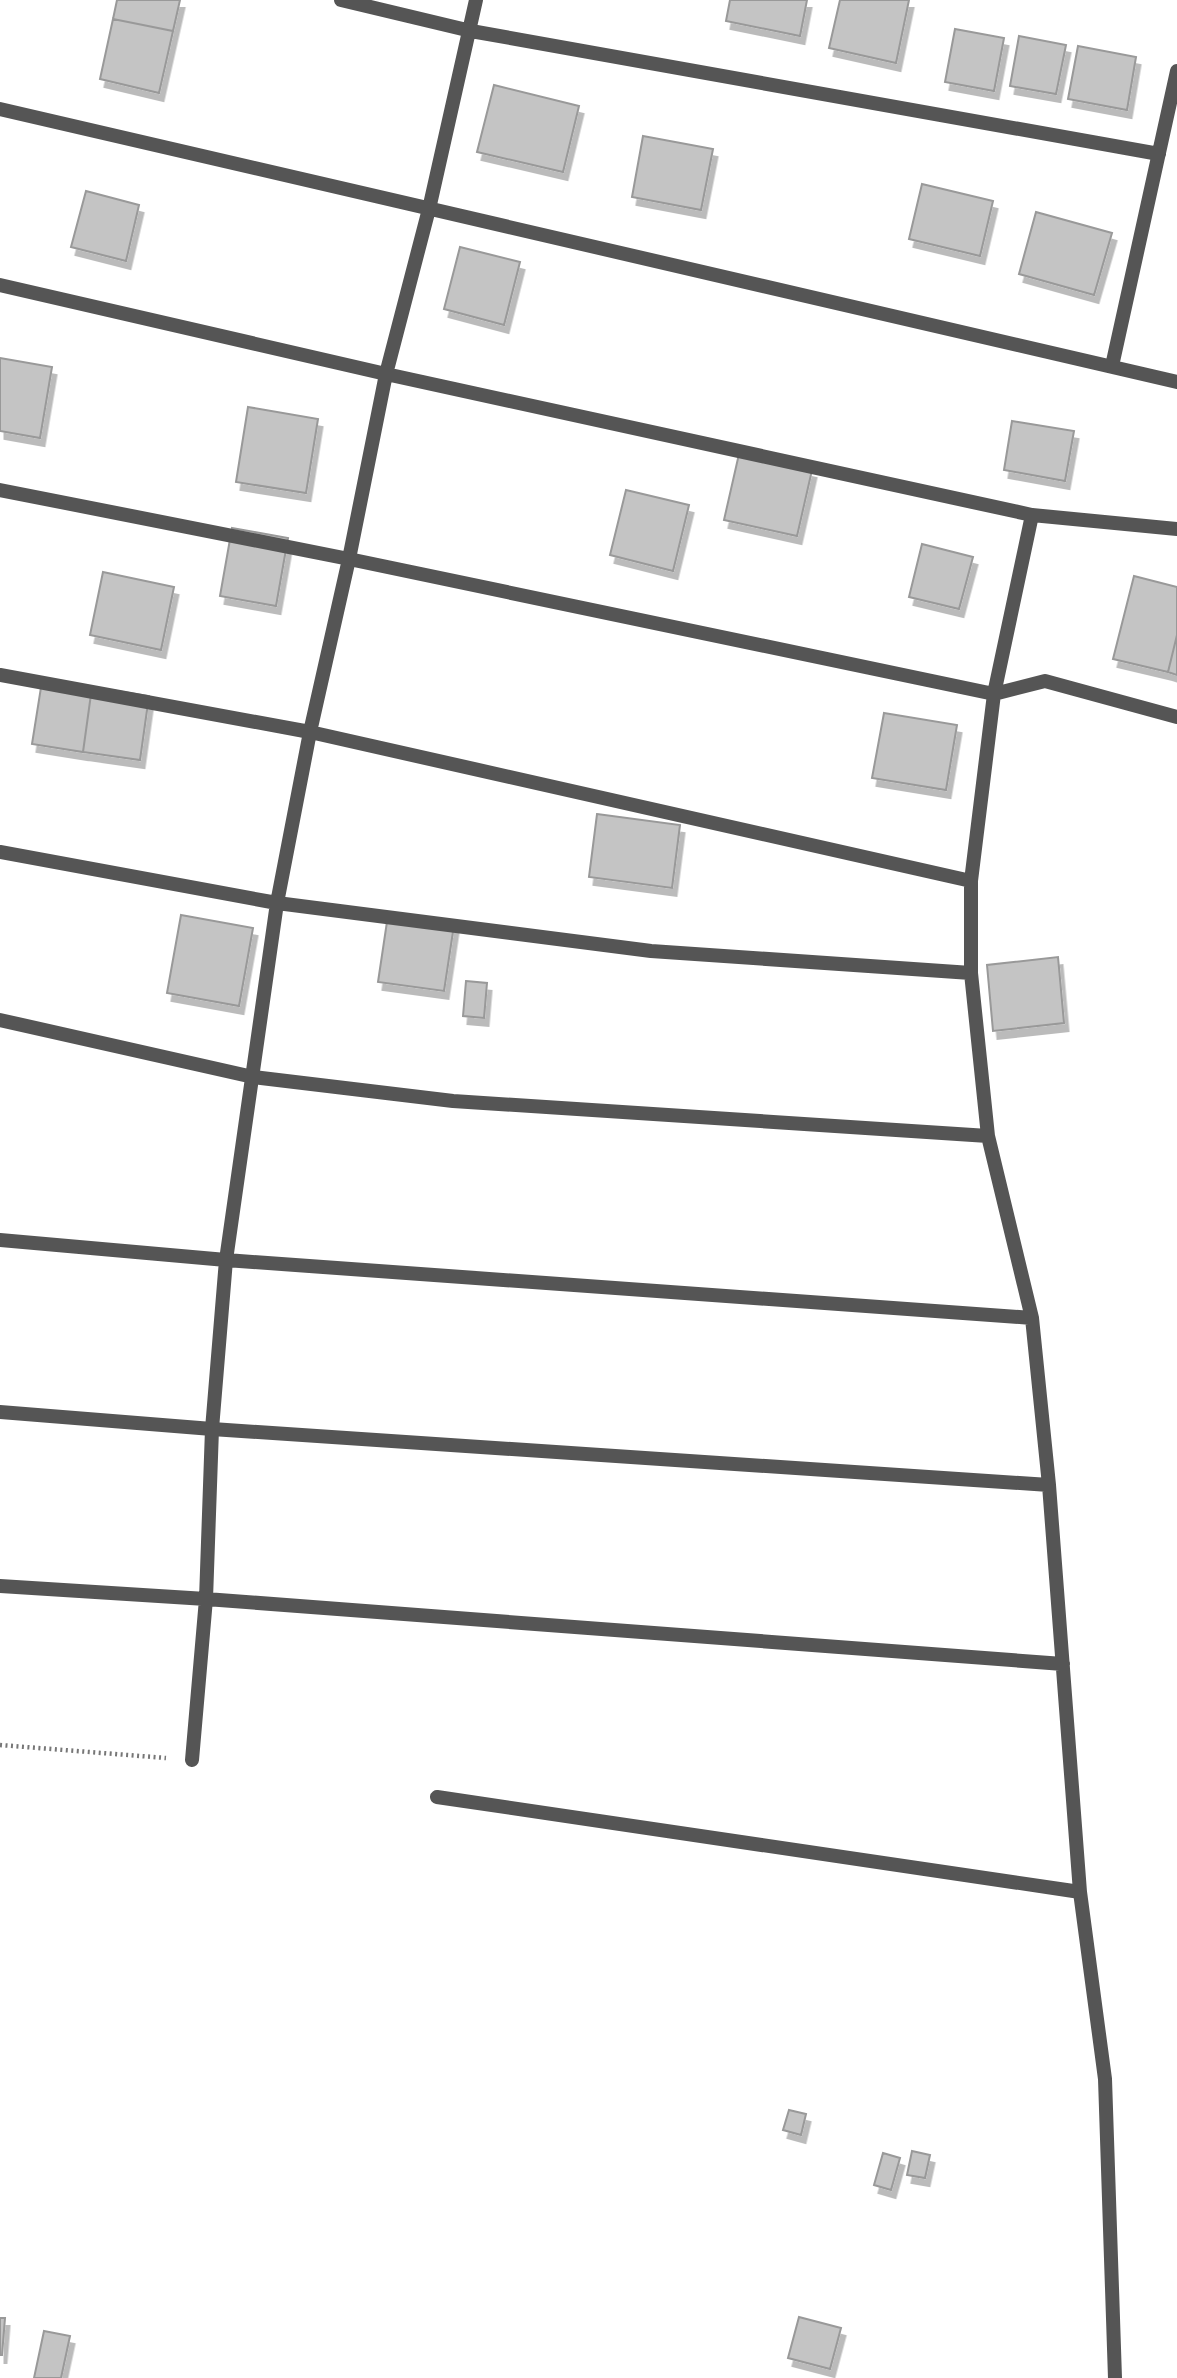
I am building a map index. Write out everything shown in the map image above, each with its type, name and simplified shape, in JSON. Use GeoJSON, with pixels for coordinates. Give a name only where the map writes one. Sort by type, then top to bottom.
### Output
{"type":"FeatureCollection","features":[{"type":"Feature","properties":{"kind":"street"},"geometry":{"type":"LineString","coordinates":[[341,0],[471,32],[1159,154]]}},
{"type":"Feature","properties":{"kind":"street"},"geometry":{"type":"LineString","coordinates":[[192,1760],[206,1599],[212,1429],[226,1260],[277,903],[310,732],[349,559],[386,374],[429,209],[471,32],[476,0]]}},
{"type":"Feature","properties":{"kind":"street"},"geometry":{"type":"LineString","coordinates":[[1112,366],[1177,71]]}},
{"type":"Feature","properties":{"kind":"street"},"geometry":{"type":"LineString","coordinates":[[0,108],[1177,382]]}},
{"type":"Feature","properties":{"kind":"street"},"geometry":{"type":"LineString","coordinates":[[0,285],[386,374],[1032,515],[1177,529]]}},
{"type":"Feature","properties":{"kind":"street"},"geometry":{"type":"LineString","coordinates":[[0,489],[994,694],[1045,681],[1177,717]]}},
{"type":"Feature","properties":{"kind":"street"},"geometry":{"type":"LineString","coordinates":[[1032,515],[994,694],[971,881],[971,973],[988,1136],[1032,1318],[1049,1485],[1080,1892],[1105,2078],[1115,2378]]}},
{"type":"Feature","properties":{"kind":"street"},"geometry":{"type":"LineString","coordinates":[[0,675],[310,732],[971,881]]}},
{"type":"Feature","properties":{"kind":"street"},"geometry":{"type":"LineString","coordinates":[[0,852],[277,903],[651,951],[971,973]]}},
{"type":"Feature","properties":{"kind":"street"},"geometry":{"type":"LineString","coordinates":[[0,1020],[253,1077],[453,1101],[988,1136]]}},
{"type":"Feature","properties":{"kind":"street"},"geometry":{"type":"LineString","coordinates":[[0,1240],[226,1260],[1032,1318]]}},
{"type":"Feature","properties":{"kind":"street"},"geometry":{"type":"LineString","coordinates":[[0,1412],[212,1429],[1049,1485]]}},
{"type":"Feature","properties":{"kind":"street"},"geometry":{"type":"LineString","coordinates":[[0,1586],[206,1599],[1063,1664]]}},
{"type":"Feature","properties":{"kind":"street"},"geometry":{"type":"LineString","coordinates":[[437,1797],[1080,1892]]}},
{"type":"Feature","properties":{"kind":"path"},"geometry":{"type":"LineString","coordinates":[[0,1745],[192,1760]]}},
{"type":"Feature","properties":{"kind":"building"},"geometry":{"type":"Polygon","coordinates":[[[117,0],[180,0],[173,31],[113,19],[117,0]]]}},
{"type":"Feature","properties":{"kind":"building"},"geometry":{"type":"Polygon","coordinates":[[[730,0],[807,0],[800,36],[726,21],[730,0]]]}},
{"type":"Feature","properties":{"kind":"building"},"geometry":{"type":"Polygon","coordinates":[[[840,0],[909,0],[896,63],[829,48],[840,0]]]}},
{"type":"Feature","properties":{"kind":"building"},"geometry":{"type":"Polygon","coordinates":[[[113,19],[173,31],[159,93],[100,79],[113,19]]]}},
{"type":"Feature","properties":{"kind":"building"},"geometry":{"type":"Polygon","coordinates":[[[955,29],[1004,38],[994,91],[945,82],[955,29]]]}},
{"type":"Feature","properties":{"kind":"building"},"geometry":{"type":"Polygon","coordinates":[[[1019,36],[1066,45],[1056,94],[1010,86],[1019,36]]]}},
{"type":"Feature","properties":{"kind":"building"},"geometry":{"type":"Polygon","coordinates":[[[1078,46],[1136,57],[1127,110],[1068,99],[1078,46]]]}},
{"type":"Feature","properties":{"kind":"building"},"geometry":{"type":"Polygon","coordinates":[[[494,85],[579,106],[563,172],[477,152],[494,85]]]}},
{"type":"Feature","properties":{"kind":"building"},"geometry":{"type":"Polygon","coordinates":[[[643,136],[713,149],[701,210],[632,197],[643,136]]]}},
{"type":"Feature","properties":{"kind":"building"},"geometry":{"type":"Polygon","coordinates":[[[922,184],[993,201],[980,256],[909,239],[922,184]]]}},
{"type":"Feature","properties":{"kind":"building"},"geometry":{"type":"Polygon","coordinates":[[[86,191],[139,205],[126,261],[71,247],[86,191]]]}},
{"type":"Feature","properties":{"kind":"building"},"geometry":{"type":"Polygon","coordinates":[[[1036,212],[1112,233],[1094,295],[1019,274],[1036,212]]]}},
{"type":"Feature","properties":{"kind":"building"},"geometry":{"type":"Polygon","coordinates":[[[460,247],[520,262],[504,325],[444,309],[460,247]]]}},
{"type":"Feature","properties":{"kind":"building"},"geometry":{"type":"Polygon","coordinates":[[[0,358],[52,367],[40,438],[0,431],[0,358]]]}},
{"type":"Feature","properties":{"kind":"building"},"geometry":{"type":"Polygon","coordinates":[[[248,407],[318,419],[306,493],[236,482],[248,407]]]}},
{"type":"Feature","properties":{"kind":"building"},"geometry":{"type":"Polygon","coordinates":[[[1012,421],[1074,431],[1065,481],[1004,470],[1012,421]]]}},
{"type":"Feature","properties":{"kind":"building"},"geometry":{"type":"Polygon","coordinates":[[[739,454],[812,470],[797,536],[724,520],[739,454]]]}},
{"type":"Feature","properties":{"kind":"building"},"geometry":{"type":"Polygon","coordinates":[[[626,490],[689,505],[673,571],[610,555],[626,490]]]}},
{"type":"Feature","properties":{"kind":"building"},"geometry":{"type":"Polygon","coordinates":[[[232,528],[288,538],[276,606],[220,596],[232,528]]]}},
{"type":"Feature","properties":{"kind":"building"},"geometry":{"type":"Polygon","coordinates":[[[922,544],[973,557],[959,609],[909,597],[922,544]]]}},
{"type":"Feature","properties":{"kind":"building"},"geometry":{"type":"Polygon","coordinates":[[[103,572],[174,587],[161,650],[90,635],[103,572]]]}},
{"type":"Feature","properties":{"kind":"building"},"geometry":{"type":"Polygon","coordinates":[[[1134,576],[1177,587],[1177,635],[1168,672],[1113,659],[1134,576]]]}},
{"type":"Feature","properties":{"kind":"building"},"geometry":{"type":"Polygon","coordinates":[[[1177,635],[1177,675],[1168,672],[1177,635]]]}},
{"type":"Feature","properties":{"kind":"building"},"geometry":{"type":"Polygon","coordinates":[[[42,681],[92,687],[83,752],[32,744],[42,681]]]}},
{"type":"Feature","properties":{"kind":"building"},"geometry":{"type":"Polygon","coordinates":[[[92,687],[149,696],[140,760],[83,752],[92,687]]]}},
{"type":"Feature","properties":{"kind":"building"},"geometry":{"type":"Polygon","coordinates":[[[884,713],[957,725],[946,790],[872,778],[884,713]]]}},
{"type":"Feature","properties":{"kind":"building"},"geometry":{"type":"Polygon","coordinates":[[[597,814],[680,825],[672,888],[589,877],[597,814]]]}},
{"type":"Feature","properties":{"kind":"building"},"geometry":{"type":"Polygon","coordinates":[[[181,915],[253,928],[239,1006],[167,993],[181,915]]]}},
{"type":"Feature","properties":{"kind":"building"},"geometry":{"type":"Polygon","coordinates":[[[388,915],[454,925],[444,991],[378,982],[388,915]]]}},
{"type":"Feature","properties":{"kind":"building"},"geometry":{"type":"Polygon","coordinates":[[[1058,957],[1064,1023],[993,1031],[987,965],[1058,957]]]}},
{"type":"Feature","properties":{"kind":"building"},"geometry":{"type":"Polygon","coordinates":[[[466,981],[487,983],[484,1018],[463,1016],[466,981]]]}},
{"type":"Feature","properties":{"kind":"building"},"geometry":{"type":"Polygon","coordinates":[[[789,2110],[806,2114],[801,2135],[783,2130],[789,2110]]]}},
{"type":"Feature","properties":{"kind":"building"},"geometry":{"type":"Polygon","coordinates":[[[912,2151],[930,2155],[925,2178],[907,2175],[912,2151]]]}},
{"type":"Feature","properties":{"kind":"building"},"geometry":{"type":"Polygon","coordinates":[[[883,2153],[900,2158],[891,2190],[874,2185],[883,2153]]]}},
{"type":"Feature","properties":{"kind":"building"},"geometry":{"type":"Polygon","coordinates":[[[799,2317],[841,2328],[830,2369],[788,2358],[799,2317]]]}},
{"type":"Feature","properties":{"kind":"building"},"geometry":{"type":"Polygon","coordinates":[[[0,2318],[5,2318],[2,2355],[0,2355],[0,2318]]]}},
{"type":"Feature","properties":{"kind":"building"},"geometry":{"type":"Polygon","coordinates":[[[44,2331],[70,2336],[61,2378],[34,2378],[44,2331]]]}}]}
